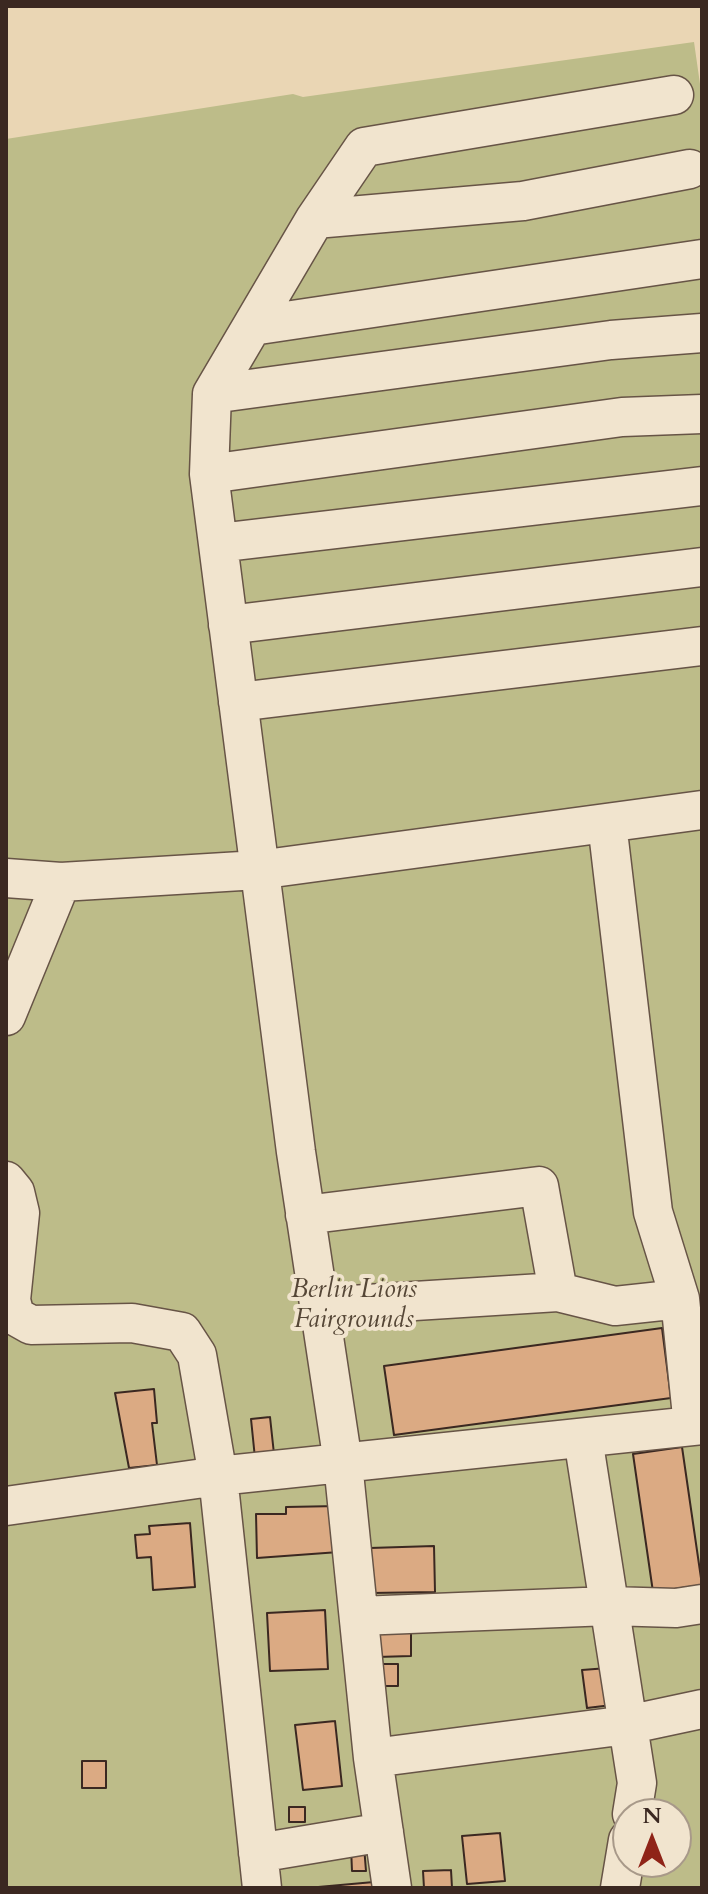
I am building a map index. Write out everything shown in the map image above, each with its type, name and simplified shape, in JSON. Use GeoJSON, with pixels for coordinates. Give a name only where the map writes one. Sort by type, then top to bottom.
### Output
{"type":"FeatureCollection","features":[{"type":"Feature","properties":{"kind":"lane"},"geometry":{"type":"LineString","coordinates":[[392,1888],[373,1758],[343,1463],[305,1215],[258,870],[209,474],[212,394],[315,219],[364,147],[674,95]]}},
{"type":"Feature","properties":{"kind":"lane"},"geometry":{"type":"LineString","coordinates":[[315,219],[523,201],[690,169]]}},
{"type":"Feature","properties":{"kind":"lane"},"geometry":{"type":"LineString","coordinates":[[252,326],[702,259]]}},
{"type":"Feature","properties":{"kind":"lane"},"geometry":{"type":"LineString","coordinates":[[212,394],[611,340],[702,333]]}},
{"type":"Feature","properties":{"kind":"lane"},"geometry":{"type":"LineString","coordinates":[[209,474],[622,417],[702,414]]}},
{"type":"Feature","properties":{"kind":"lane"},"geometry":{"type":"LineString","coordinates":[[218,543],[702,486]]}},
{"type":"Feature","properties":{"kind":"lane"},"geometry":{"type":"LineString","coordinates":[[228,625],[702,567]]}},
{"type":"Feature","properties":{"kind":"lane"},"geometry":{"type":"LineString","coordinates":[[238,702],[702,646]]}},
{"type":"Feature","properties":{"kind":"lane"},"geometry":{"type":"LineString","coordinates":[[6,878],[61,882],[258,870],[702,810]]}},
{"type":"Feature","properties":{"kind":"lane"},"geometry":{"type":"LineString","coordinates":[[6,1506],[218,1476],[698,1425],[685,1287],[653,1212],[607,823]]}},
{"type":"Feature","properties":{"kind":"lane"},"geometry":{"type":"LineString","coordinates":[[6,1016],[61,882]]}},
{"type":"Feature","properties":{"kind":"lane"},"geometry":{"type":"LineString","coordinates":[[6,1181],[15,1192],[20,1213],[11,1300],[15,1316],[31,1325],[132,1323],[182,1332],[197,1355],[218,1476],[260,1870],[384,1832]]}},
{"type":"Feature","properties":{"kind":"lane"},"geometry":{"type":"LineString","coordinates":[[305,1215],[539,1186],[558,1292]]}},
{"type":"Feature","properties":{"kind":"lane"},"geometry":{"type":"LineString","coordinates":[[319,1307],[558,1292],[615,1306],[685,1287]]}},
{"type":"Feature","properties":{"kind":"lane"},"geometry":{"type":"LineString","coordinates":[[583,1438],[637,1783],[635,1798]]}},
{"type":"Feature","properties":{"kind":"lane"},"geometry":{"type":"LineString","coordinates":[[359,1616],[609,1606],[676,1608],[702,1604]]}},
{"type":"Feature","properties":{"kind":"lane"},"geometry":{"type":"LineString","coordinates":[[373,1758],[627,1725],[702,1709]]}},
{"type":"Feature","properties":{"kind":"green space","name":"Berlin Lions Fairgrounds"},"geometry":{"type":"Polygon","coordinates":[[[694,42],[702,98],[702,1888],[6,1888],[6,139],[293,94],[303,97],[694,42]]]}},
{"type":"Feature","properties":{"kind":"building"},"geometry":{"type":"Polygon","coordinates":[[[662,1328],[671,1398],[394,1435],[384,1366],[662,1328]]]}},
{"type":"Feature","properties":{"kind":"building"},"geometry":{"type":"Polygon","coordinates":[[[154,1389],[157,1423],[152,1423],[157,1465],[129,1468],[115,1393],[154,1389]]]}},
{"type":"Feature","properties":{"kind":"building"},"geometry":{"type":"Polygon","coordinates":[[[270,1417],[274,1454],[256,1468],[251,1419],[270,1417]]]}},
{"type":"Feature","properties":{"kind":"building"},"geometry":{"type":"Polygon","coordinates":[[[682,1447],[702,1585],[653,1592],[633,1454],[682,1447]]]}},
{"type":"Feature","properties":{"kind":"building"},"geometry":{"type":"Polygon","coordinates":[[[338,1506],[339,1552],[257,1558],[256,1514],[286,1514],[286,1507],[338,1506]]]}},
{"type":"Feature","properties":{"kind":"building"},"geometry":{"type":"Polygon","coordinates":[[[190,1523],[195,1587],[153,1590],[151,1557],[137,1558],[135,1535],[150,1534],[149,1526],[190,1523]]]}},
{"type":"Feature","properties":{"kind":"building"},"geometry":{"type":"Polygon","coordinates":[[[434,1546],[435,1592],[371,1593],[370,1548],[434,1546]]]}},
{"type":"Feature","properties":{"kind":"building"},"geometry":{"type":"Polygon","coordinates":[[[325,1610],[328,1669],[270,1671],[267,1613],[325,1610]]]}},
{"type":"Feature","properties":{"kind":"building"},"geometry":{"type":"Polygon","coordinates":[[[411,1628],[411,1656],[377,1657],[377,1629],[411,1628]]]}},
{"type":"Feature","properties":{"kind":"building"},"geometry":{"type":"Polygon","coordinates":[[[376,1664],[398,1664],[398,1686],[376,1686],[376,1664]]]}},
{"type":"Feature","properties":{"kind":"building"},"geometry":{"type":"Polygon","coordinates":[[[608,1668],[612,1705],[587,1708],[582,1670],[608,1668]]]}},
{"type":"Feature","properties":{"kind":"building"},"geometry":{"type":"Polygon","coordinates":[[[335,1721],[342,1786],[303,1790],[295,1725],[335,1721]]]}},
{"type":"Feature","properties":{"kind":"building"},"geometry":{"type":"Polygon","coordinates":[[[82,1761],[106,1761],[106,1788],[82,1788],[82,1761]]]}},
{"type":"Feature","properties":{"kind":"building"},"geometry":{"type":"Polygon","coordinates":[[[289,1807],[305,1807],[305,1822],[289,1822],[289,1807]]]}},
{"type":"Feature","properties":{"kind":"building"},"geometry":{"type":"Polygon","coordinates":[[[500,1833],[505,1881],[467,1884],[462,1836],[500,1833]]]}},
{"type":"Feature","properties":{"kind":"building"},"geometry":{"type":"Polygon","coordinates":[[[364,1846],[366,1871],[352,1871],[351,1847],[364,1846]]]}},
{"type":"Feature","properties":{"kind":"building"},"geometry":{"type":"Polygon","coordinates":[[[451,1870],[452,1888],[424,1888],[423,1871],[451,1870]]]}},
{"type":"Feature","properties":{"kind":"building"},"geometry":{"type":"Polygon","coordinates":[[[374,1882],[375,1888],[307,1888],[374,1882]]]}}]}
